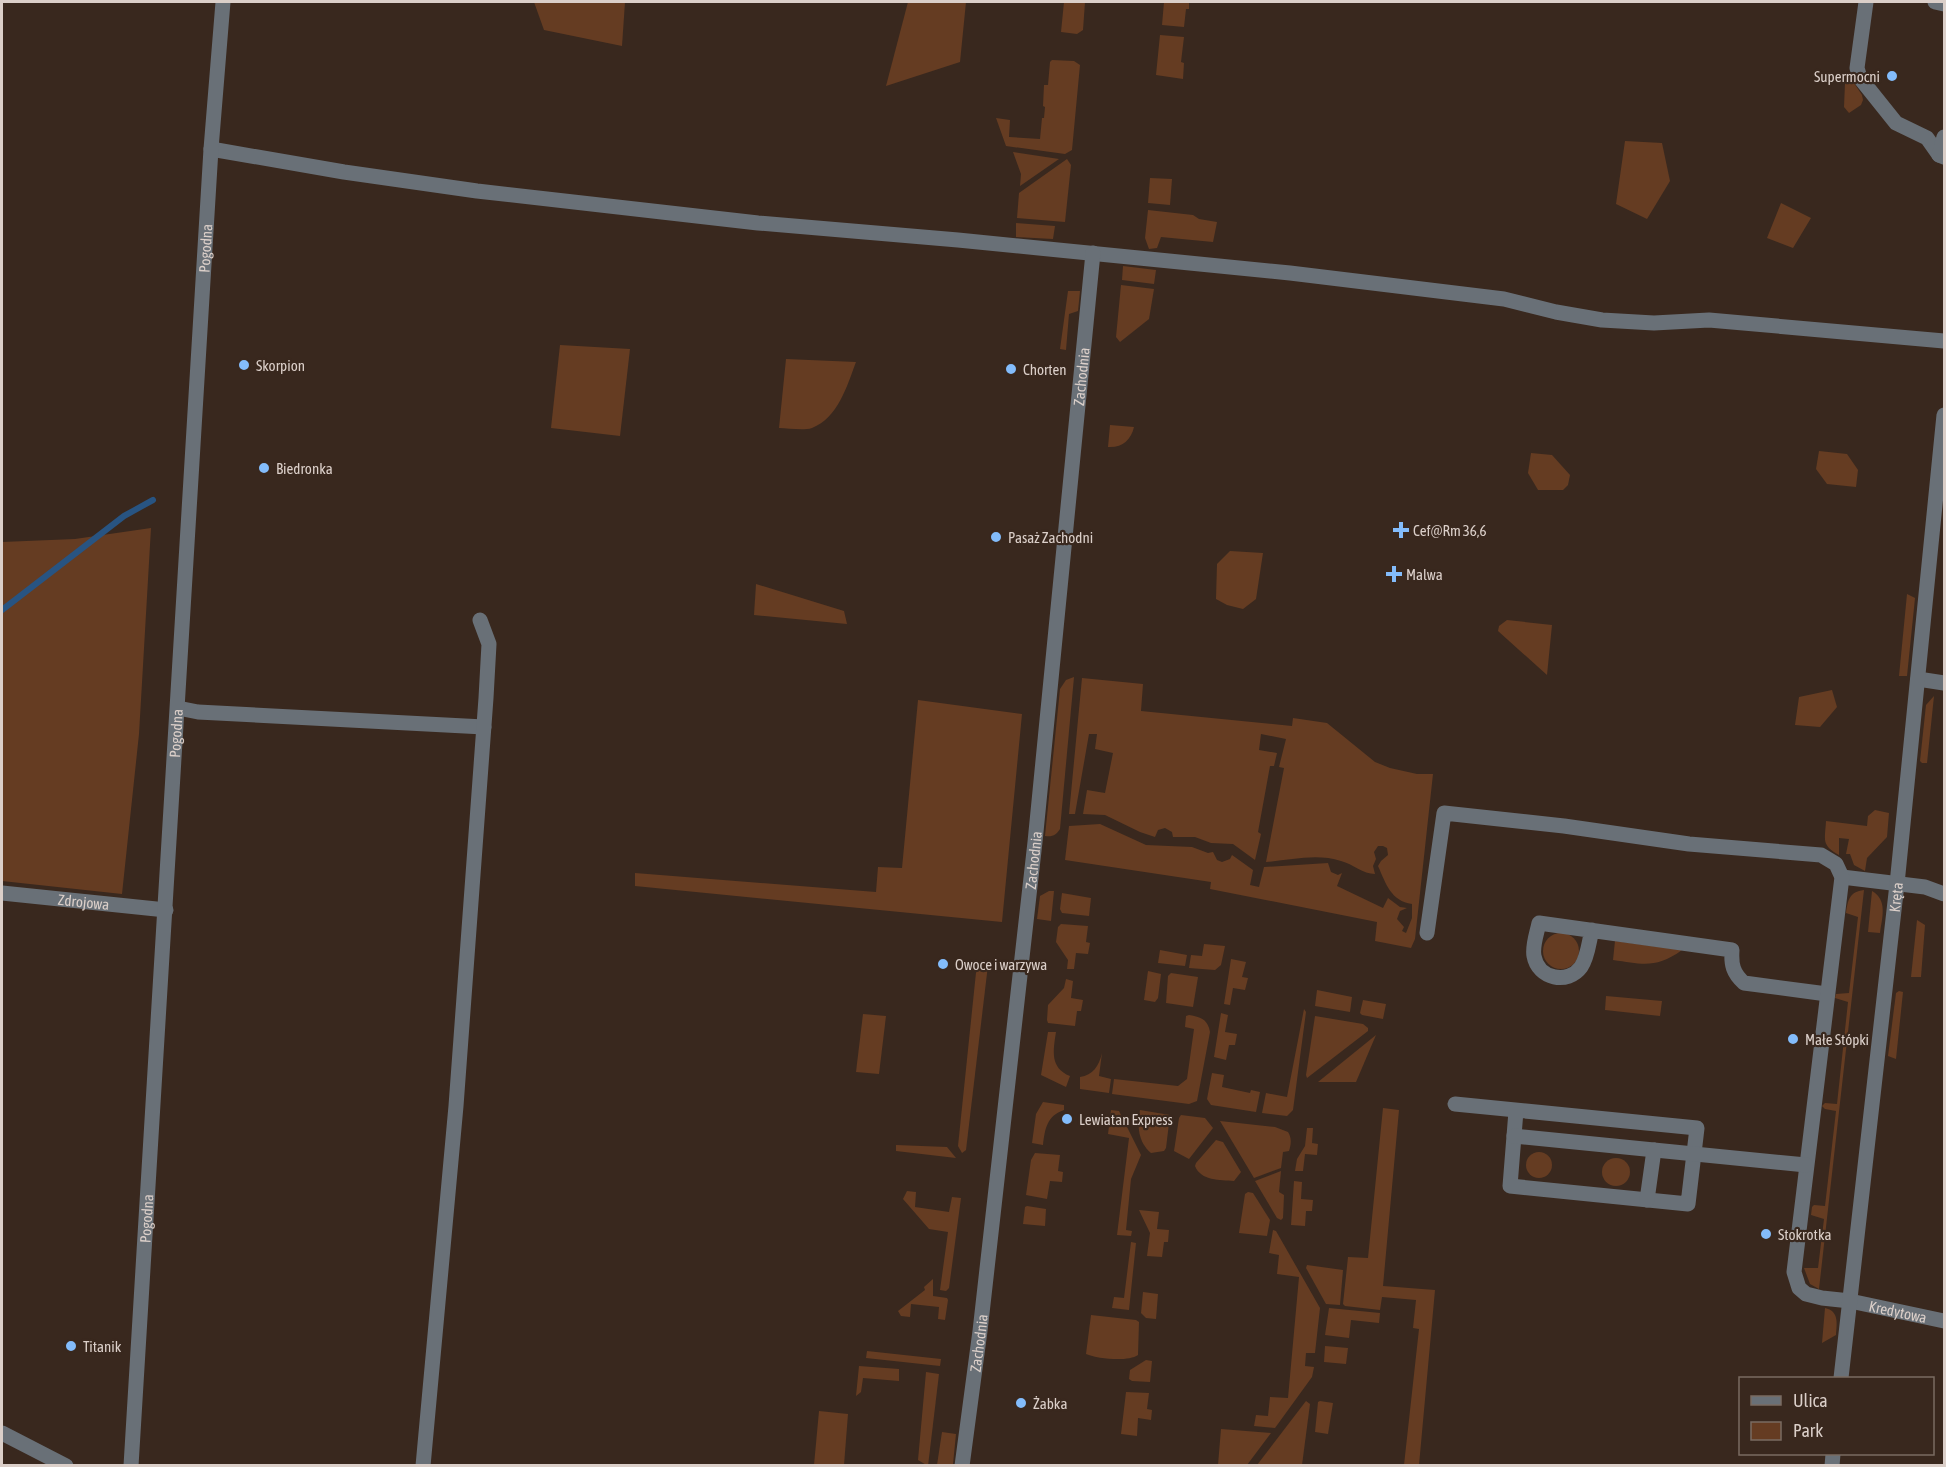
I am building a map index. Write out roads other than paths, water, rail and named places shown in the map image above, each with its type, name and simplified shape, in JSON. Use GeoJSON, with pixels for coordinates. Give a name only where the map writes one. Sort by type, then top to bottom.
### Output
{"type":"FeatureCollection","features":[{"type":"Feature","properties":{"kind":"street","name":"Pogodna"},"geometry":{"type":"LineString","coordinates":[[131,1466],[211,149],[224,2]]}},
{"type":"Feature","properties":{"kind":"street"},"geometry":{"type":"LineString","coordinates":[[1866,2],[1857,68],[1860,78],[1896,123],[1927,138],[1942,156]]}},
{"type":"Feature","properties":{"kind":"street"},"geometry":{"type":"LineString","coordinates":[[1935,2],[1944,4]]}},
{"type":"Feature","properties":{"kind":"street"},"geometry":{"type":"LineString","coordinates":[[1942,156],[1944,137]]}},
{"type":"Feature","properties":{"kind":"street"},"geometry":{"type":"LineString","coordinates":[[211,149],[344,172],[486,192],[758,223],[1278,272],[1504,299],[1556,312],[1602,320],[1654,323],[1709,320],[1944,341]]}},
{"type":"Feature","properties":{"kind":"street","name":"Zachodnia"},"geometry":{"type":"LineString","coordinates":[[962,1466],[980,1331],[1035,842],[1093,253]]}},
{"type":"Feature","properties":{"kind":"street","name":"Kręta"},"geometry":{"type":"LineString","coordinates":[[1841,1377],[1897,884],[1944,415]]}},
{"type":"Feature","properties":{"kind":"street"},"geometry":{"type":"LineString","coordinates":[[423,1466],[456,1106],[484,727],[489,644],[480,620]]}},
{"type":"Feature","properties":{"kind":"street"},"geometry":{"type":"LineString","coordinates":[[1918,679],[1944,683]]}},
{"type":"Feature","properties":{"kind":"street"},"geometry":{"type":"LineString","coordinates":[[178,708],[198,712],[484,727]]}},
{"type":"Feature","properties":{"kind":"street"},"geometry":{"type":"LineString","coordinates":[[1427,933],[1444,813],[1564,826],[1689,844],[1821,855],[1836,864],[1842,877],[1806,1164],[1514,1136]]}},
{"type":"Feature","properties":{"kind":"street"},"geometry":{"type":"LineString","coordinates":[[1842,877],[1925,887],[1944,894]]}},
{"type":"Feature","properties":{"kind":"street","name":"Zdrojowa"},"geometry":{"type":"LineString","coordinates":[[2,893],[165,910]]}},
{"type":"Feature","properties":{"kind":"street"},"geometry":{"type":"LineString","coordinates":[[1592,930],[1732,950],[1731,965],[1736,975],[1744,983],[1827,994]]}},
{"type":"Feature","properties":{"kind":"street"},"geometry":{"type":"LineString","coordinates":[[1455,1104],[1697,1128],[1688,1204],[1510,1186],[1516,1111]]}},
{"type":"Feature","properties":{"kind":"street"},"geometry":{"type":"LineString","coordinates":[[1647,1200],[1654,1150]]}},
{"type":"Feature","properties":{"kind":"street","name":"Kredytowa"},"geometry":{"type":"LineString","coordinates":[[1806,1164],[1794,1272],[1799,1288],[1806,1294],[1822,1298],[1850,1301],[1944,1322]]}},
{"type":"Feature","properties":{"kind":"street"},"geometry":{"type":"LineString","coordinates":[[2,1432],[66,1466]]}},
{"type":"Feature","properties":{"kind":"waterway"},"geometry":{"type":"LineString","coordinates":[[2,610],[124,516],[153,500]]}},
{"type":"Feature","properties":{"kind":"place","name":"Supermocni"},"geometry":{"type":"Point","coordinates":[1892,76]}},
{"type":"Feature","properties":{"kind":"place","name":"Skorpion"},"geometry":{"type":"Point","coordinates":[244,365]}},
{"type":"Feature","properties":{"kind":"place","name":"Chorten"},"geometry":{"type":"Point","coordinates":[1011,369]}},
{"type":"Feature","properties":{"kind":"place","name":"Biedronka"},"geometry":{"type":"Point","coordinates":[264,468]}},
{"type":"Feature","properties":{"kind":"place","name":"Cef@Rm 36,6"},"geometry":{"type":"Point","coordinates":[1401,530]}},
{"type":"Feature","properties":{"kind":"place","name":"Pasaż Zachodni"},"geometry":{"type":"Point","coordinates":[996,537]}},
{"type":"Feature","properties":{"kind":"place","name":"Malwa"},"geometry":{"type":"Point","coordinates":[1394,574]}},
{"type":"Feature","properties":{"kind":"place","name":"Owoce i warzywa"},"geometry":{"type":"Point","coordinates":[943,964]}},
{"type":"Feature","properties":{"kind":"place","name":"Małe Stópki"},"geometry":{"type":"Point","coordinates":[1793,1039]}},
{"type":"Feature","properties":{"kind":"place","name":"Lewiatan Express"},"geometry":{"type":"Point","coordinates":[1067,1119]}},
{"type":"Feature","properties":{"kind":"place","name":"Stokrotka"},"geometry":{"type":"Point","coordinates":[1766,1234]}},
{"type":"Feature","properties":{"kind":"place","name":"Titanik"},"geometry":{"type":"Point","coordinates":[71,1346]}},
{"type":"Feature","properties":{"kind":"place","name":"Żabka"},"geometry":{"type":"Point","coordinates":[1021,1403]}}]}
